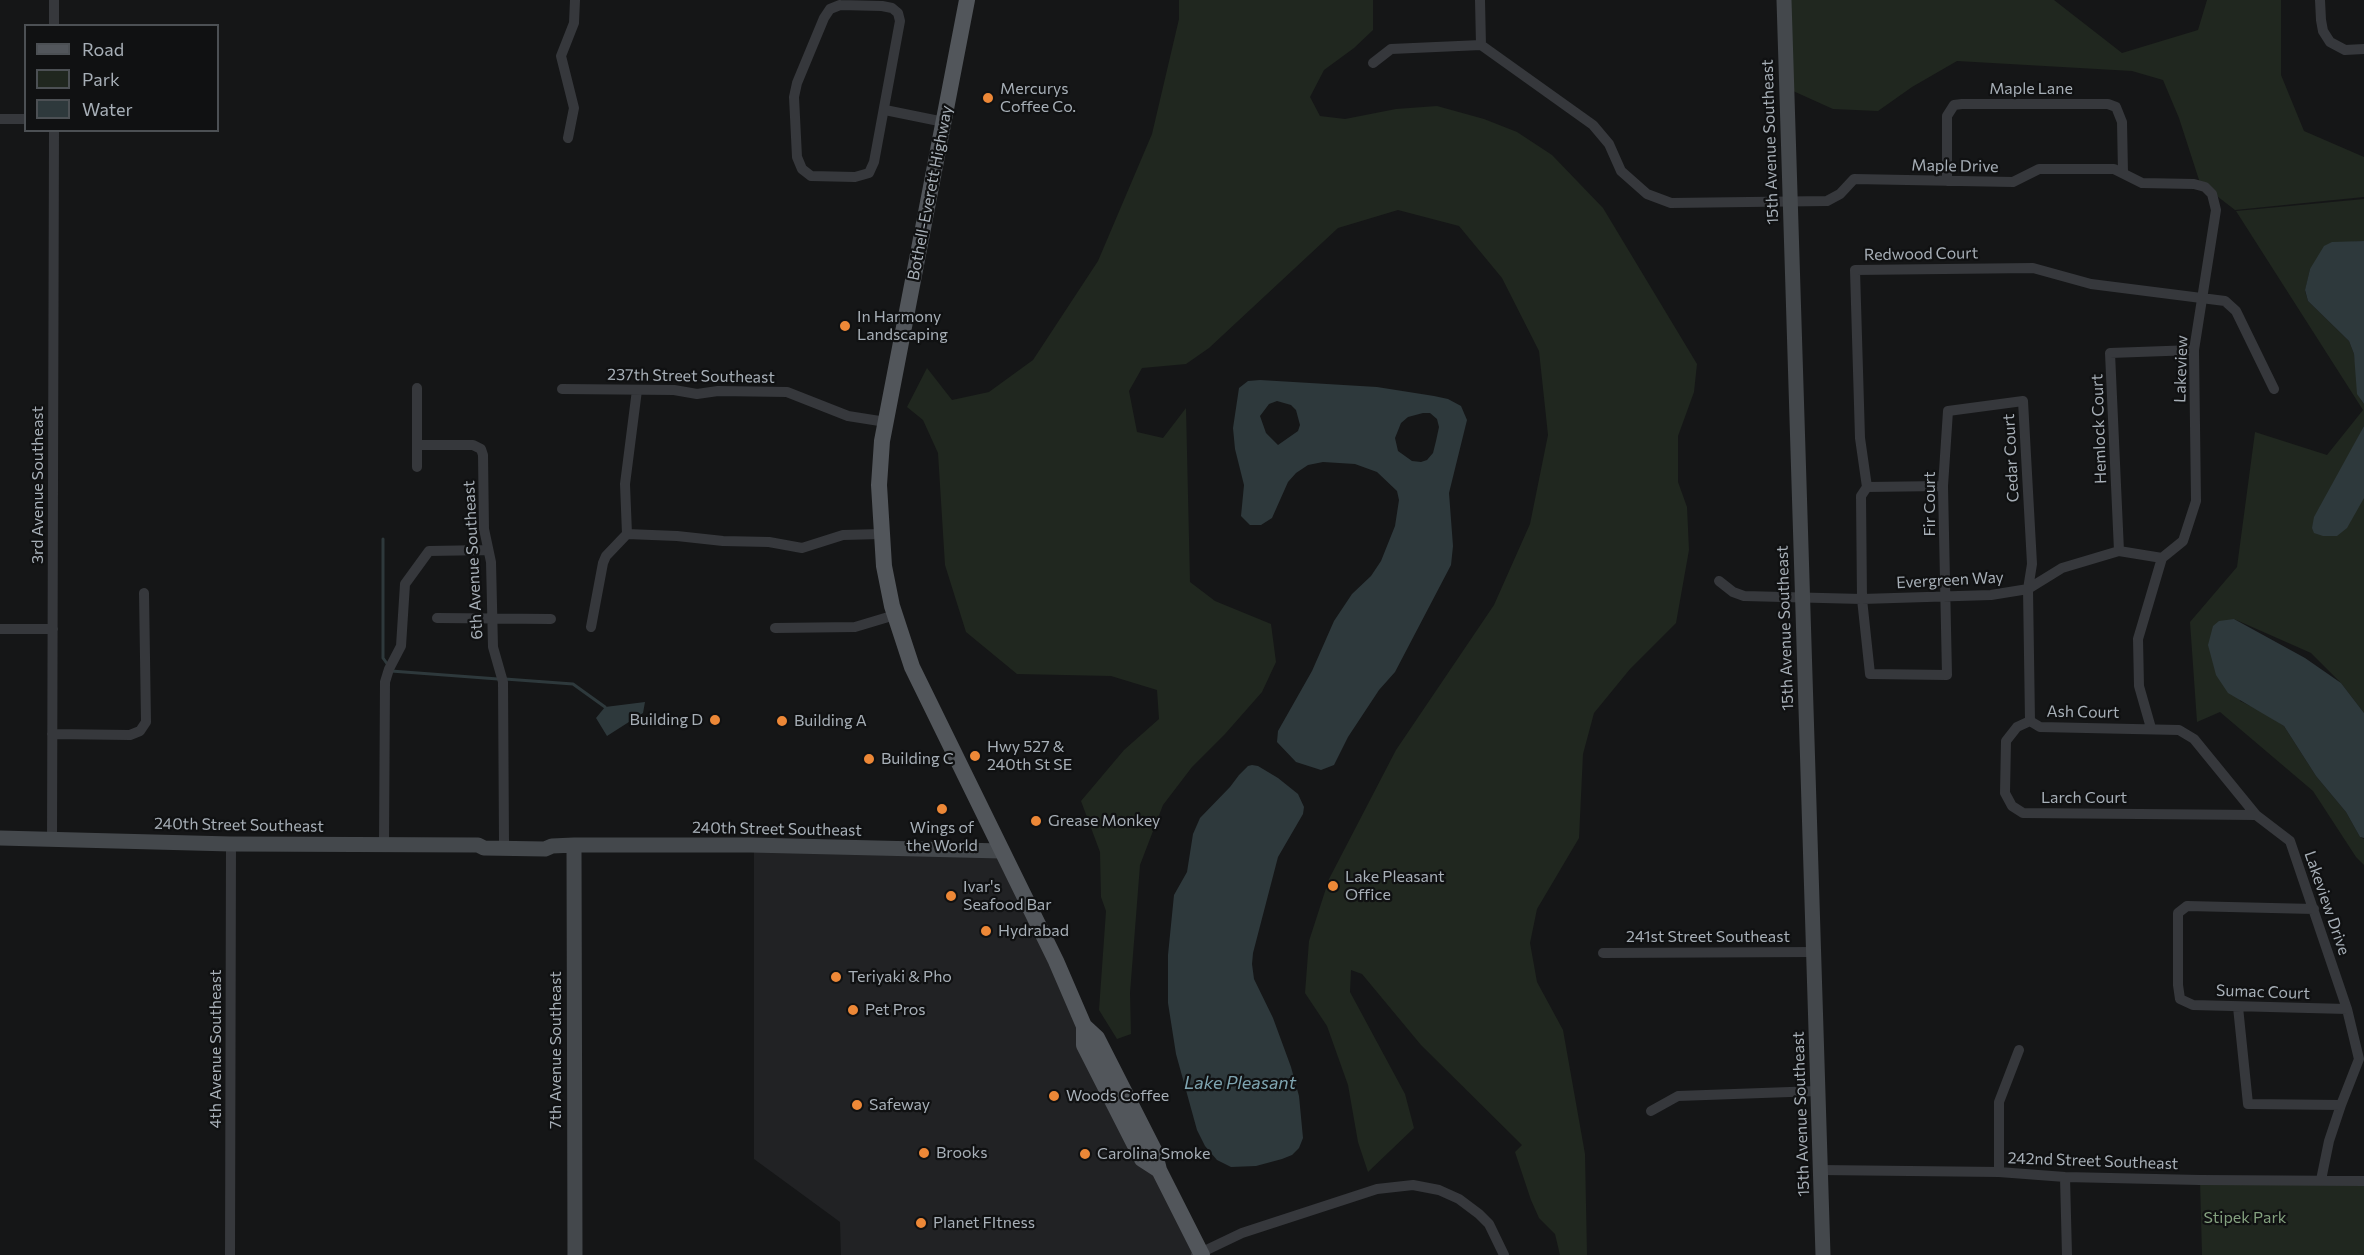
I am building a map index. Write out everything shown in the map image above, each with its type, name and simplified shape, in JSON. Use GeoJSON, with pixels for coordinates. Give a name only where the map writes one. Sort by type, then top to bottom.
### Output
{"type":"FeatureCollection","features":[{"type":"Feature","properties":{"kind":"main road","name":"Bothell-Everett Highway"},"geometry":{"type":"LineString","coordinates":[[968,0],[882,441],[879,485],[884,566],[895,615],[912,667],[1056,961],[1084,1026],[1084,1045],[1142,1159],[1159,1170],[1199,1254]]}},
{"type":"Feature","properties":{"kind":"street"},"geometry":{"type":"LineString","coordinates":[[54,0],[54,24]]}},
{"type":"Feature","properties":{"kind":"street"},"geometry":{"type":"LineString","coordinates":[[568,138],[573,119],[573,101],[561,56],[574,23],[575,0]]}},
{"type":"Feature","properties":{"kind":"street"},"geometry":{"type":"LineString","coordinates":[[1373,63],[1391,49],[1481,45],[1480,0]]}},
{"type":"Feature","properties":{"kind":"street","name":"15th Avenue Southeast"},"geometry":{"type":"LineString","coordinates":[[1784,0],[1823,1255]]}},
{"type":"Feature","properties":{"kind":"street"},"geometry":{"type":"LineString","coordinates":[[2320,0],[2320,20],[2330,42],[2345,50],[2364,49]]}},
{"type":"Feature","properties":{"kind":"street"},"geometry":{"type":"LineString","coordinates":[[840,5],[882,6],[892,8],[898,13],[900,21],[885,110],[874,162],[869,173],[855,177],[811,176],[802,169],[797,157],[795,97],[797,83],[824,18],[830,9],[840,5]]}},
{"type":"Feature","properties":{"kind":"street","name":"Maple Drive"},"geometry":{"type":"LineString","coordinates":[[1481,45],[1593,125],[1609,144],[1622,171],[1647,194],[1671,203],[1827,201],[1840,194],[1854,179],[2013,182],[2039,169],[2114,169],[2142,183],[2194,184]]}},
{"type":"Feature","properties":{"kind":"street","name":"Maple Lane"},"geometry":{"type":"LineString","coordinates":[[1947,181],[1947,116],[1954,105],[1962,104],[2108,104],[2116,107],[2122,122],[2123,173]]}},
{"type":"Feature","properties":{"kind":"street"},"geometry":{"type":"LineString","coordinates":[[885,110],[944,122]]}},
{"type":"Feature","properties":{"kind":"street"},"geometry":{"type":"LineString","coordinates":[[0,119],[24,119]]}},
{"type":"Feature","properties":{"kind":"street","name":"3rd Avenue Southeast"},"geometry":{"type":"LineString","coordinates":[[52,839],[54,132]]}},
{"type":"Feature","properties":{"kind":"street","name":"Lakeview"},"geometry":{"type":"LineString","coordinates":[[2162,558],[2183,541],[2196,501],[2194,350],[2216,210],[2212,194],[2205,187],[2194,184]]}},
{"type":"Feature","properties":{"kind":"street","name":"Redwood Court"},"geometry":{"type":"LineString","coordinates":[[1867,487],[1860,438],[1855,270],[2033,268],[2091,284],[2201,298]]}},
{"type":"Feature","properties":{"kind":"street"},"geometry":{"type":"LineString","coordinates":[[2201,298],[2225,301],[2236,311],[2274,389]]}},
{"type":"Feature","properties":{"kind":"street","name":"Hemlock Court"},"geometry":{"type":"LineString","coordinates":[[2119,550],[2110,353],[2194,350]]}},
{"type":"Feature","properties":{"kind":"street"},"geometry":{"type":"LineString","coordinates":[[417,388],[417,466]]}},
{"type":"Feature","properties":{"kind":"street","name":"237th Street Southeast"},"geometry":{"type":"LineString","coordinates":[[562,389],[674,390],[697,394],[718,391],[787,392],[848,416],[886,422]]}},
{"type":"Feature","properties":{"kind":"street"},"geometry":{"type":"LineString","coordinates":[[591,627],[603,563],[606,556],[627,534],[625,484],[637,390]]}},
{"type":"Feature","properties":{"kind":"street","name":"Cedar Court"},"geometry":{"type":"LineString","coordinates":[[1948,411],[2023,401],[2032,564],[2028,590]]}},
{"type":"Feature","properties":{"kind":"street","name":"Fir Court"},"geometry":{"type":"LineString","coordinates":[[1862,599],[1870,674],[1947,675],[1943,486],[1948,411]]}},
{"type":"Feature","properties":{"kind":"street","name":"6th Avenue Southeast"},"geometry":{"type":"LineString","coordinates":[[417,445],[473,445],[481,449],[484,529],[491,562],[493,647],[502,677],[504,842]]}},
{"type":"Feature","properties":{"kind":"street"},"geometry":{"type":"LineString","coordinates":[[1862,599],[1861,496],[1867,487],[1943,486]]}},
{"type":"Feature","properties":{"kind":"street"},"geometry":{"type":"LineString","coordinates":[[627,534],[769,542],[802,548],[843,536],[881,534]]}},
{"type":"Feature","properties":{"kind":"street"},"geometry":{"type":"LineString","coordinates":[[384,844],[385,682],[401,646],[405,584],[429,551],[488,550]]}},
{"type":"Feature","properties":{"kind":"street","name":"Evergreen Way"},"geometry":{"type":"LineString","coordinates":[[1719,581],[1733,592],[1744,596],[1862,599],[1945,598],[2028,590],[2062,568],[2119,550],[2162,558]]}},
{"type":"Feature","properties":{"kind":"street"},"geometry":{"type":"LineString","coordinates":[[2151,729],[2139,686],[2138,639],[2162,558]]}},
{"type":"Feature","properties":{"kind":"street","name":"Ash Court"},"geometry":{"type":"LineString","coordinates":[[2028,590],[2030,721],[2040,727],[2179,730],[2194,739]]}},
{"type":"Feature","properties":{"kind":"street"},"geometry":{"type":"LineString","coordinates":[[52,734],[129,735],[140,731],[146,722],[144,593]]}},
{"type":"Feature","properties":{"kind":"street"},"geometry":{"type":"LineString","coordinates":[[775,628],[855,627],[895,615]]}},
{"type":"Feature","properties":{"kind":"street"},"geometry":{"type":"LineString","coordinates":[[437,618],[551,619]]}},
{"type":"Feature","properties":{"kind":"street"},"geometry":{"type":"LineString","coordinates":[[0,629],[53,629]]}},
{"type":"Feature","properties":{"kind":"street","name":"Larch Court"},"geometry":{"type":"LineString","coordinates":[[2030,721],[2017,727],[2006,741],[2005,793],[2012,806],[2024,813],[2256,814]]}},
{"type":"Feature","properties":{"kind":"street","name":"Lakeview Drive"},"geometry":{"type":"LineString","coordinates":[[2194,739],[2256,814],[2290,840],[2347,1009],[2359,1059],[2329,1141],[2321,1180]]}},
{"type":"Feature","properties":{"kind":"street","name":"240th Street Southeast"},"geometry":{"type":"LineString","coordinates":[[0,838],[231,844],[478,845],[484,848],[545,849],[552,846],[574,845],[751,845],[1002,850]]}},
{"type":"Feature","properties":{"kind":"street","name":"240th Street Southeast"},"geometry":{"type":"LineString","coordinates":[[478,845],[483,842],[544,842],[552,846]]}},
{"type":"Feature","properties":{"kind":"street","name":"4th Avenue Southeast"},"geometry":{"type":"LineString","coordinates":[[230,1255],[231,844]]}},
{"type":"Feature","properties":{"kind":"street","name":"7th Avenue Southeast"},"geometry":{"type":"LineString","coordinates":[[574,845],[575,1255]]}},
{"type":"Feature","properties":{"kind":"street","name":"Sumac Court"},"geometry":{"type":"LineString","coordinates":[[2314,909],[2187,906],[2178,913],[2180,999],[2193,1005],[2347,1009]]}},
{"type":"Feature","properties":{"kind":"street","name":"241st Street Southeast"},"geometry":{"type":"LineString","coordinates":[[1604,953],[1814,952]]}},
{"type":"Feature","properties":{"kind":"street"},"geometry":{"type":"LineString","coordinates":[[2238,1007],[2248,1104],[2341,1105]]}},
{"type":"Feature","properties":{"kind":"street"},"geometry":{"type":"LineString","coordinates":[[1999,1172],[1999,1102],[2019,1050]]}},
{"type":"Feature","properties":{"kind":"street"},"geometry":{"type":"LineString","coordinates":[[1652,1111],[1678,1096],[1818,1091]]}},
{"type":"Feature","properties":{"kind":"street","name":"242nd Street Southeast"},"geometry":{"type":"LineString","coordinates":[[1820,1170],[1999,1172],[2064,1177],[2200,1180],[2364,1181]]}},
{"type":"Feature","properties":{"kind":"street"},"geometry":{"type":"LineString","coordinates":[[2064,1177],[2067,1255]]}},
{"type":"Feature","properties":{"kind":"street"},"geometry":{"type":"LineString","coordinates":[[1199,1254],[1242,1233],[1377,1189],[1413,1185],[1439,1190],[1459,1199],[1479,1214],[1489,1224],[1504,1255]]}},
{"type":"Feature","properties":{"kind":"shaded area"},"geometry":{"type":"Polygon","coordinates":[[[754,851],[1002,851],[1202,1255],[841,1255],[840,1222],[754,1159],[754,851]]]}},
{"type":"Feature","properties":{"kind":"green space"},"geometry":{"type":"Polygon","coordinates":[[[1179,0],[1373,0],[1373,30],[1354,48],[1324,70],[1310,97],[1320,116],[1345,119],[1396,109],[1437,106],[1484,119],[1517,132],[1552,155],[1603,208],[1697,364],[1694,392],[1678,436],[1678,482],[1687,507],[1689,550],[1676,623],[1630,669],[1594,713],[1583,754],[1579,838],[1537,909],[1530,943],[1537,982],[1563,1030],[1585,1154],[1587,1255],[1560,1255],[1555,1234],[1539,1218],[1531,1200],[1515,1152],[1522,1145],[1421,1045],[1362,974],[1351,970],[1350,992],[1405,1094],[1414,1128],[1368,1172],[1358,1142],[1348,1085],[1327,1026],[1305,993],[1309,941],[1329,879],[1396,750],[1494,605],[1530,524],[1548,435],[1539,351],[1502,278],[1459,226],[1398,210],[1338,228],[1209,348],[1186,364],[1142,368],[1129,391],[1137,432],[1163,438],[1186,408],[1190,582],[1215,601],[1271,624],[1276,662],[1262,692],[1192,767],[1163,805],[1140,865],[1130,993],[1131,1034],[1117,1039],[1099,1010],[1106,911],[1101,897],[1100,852],[1081,801],[1124,750],[1159,719],[1157,690],[1111,676],[1017,674],[966,632],[945,565],[938,453],[923,420],[907,407],[927,368],[952,400],[989,392],[1033,360],[1098,261],[1152,134],[1179,19],[1179,0]]]}},
{"type":"Feature","properties":{"kind":"green space"},"geometry":{"type":"Polygon","coordinates":[[[1778,0],[2054,0],[2122,53],[2198,30],[2207,0],[2281,0],[2281,75],[2304,131],[2364,157],[2364,197],[2235,210],[2200,183],[2179,118],[2163,80],[2132,71],[1957,61],[1912,87],[1878,111],[1833,109],[1782,86],[1778,0]]]}},
{"type":"Feature","properties":{"kind":"green space"},"geometry":{"type":"Polygon","coordinates":[[[2364,199],[2364,241],[2352,242],[2310,269],[2305,291],[2308,301],[2349,341],[2354,354],[2361,400],[2364,404],[2364,426],[2344,465],[2364,498],[2364,713],[2341,683],[2311,653],[2234,619],[2240,701],[2284,726],[2316,776],[2346,812],[2360,837],[2364,839],[2364,865],[2356,857],[2313,791],[2220,712],[2197,722],[2190,622],[2237,567],[2255,432],[2327,455],[2363,410],[2236,211],[2364,199]]]}},
{"type":"Feature","properties":{"kind":"green space","name":"Stipek Park"},"geometry":{"type":"Polygon","coordinates":[[[2200,1180],[2364,1184],[2364,1255],[2202,1255],[2200,1180]]]}},
{"type":"Feature","properties":{"kind":"water"},"geometry":{"type":"Polygon","coordinates":[[[2364,241],[2364,404],[2357,394],[2354,354],[2349,341],[2308,301],[2305,290],[2310,269],[2324,246],[2332,242],[2364,241]]]}},
{"type":"Feature","properties":{"kind":"water"},"geometry":{"type":"Polygon","coordinates":[[[1248,381],[1377,387],[1434,396],[1448,399],[1461,406],[1467,420],[1449,493],[1453,546],[1451,565],[1395,672],[1379,690],[1348,737],[1334,765],[1321,770],[1296,762],[1277,742],[1278,731],[1312,671],[1334,621],[1352,594],[1371,576],[1381,561],[1395,526],[1399,500],[1397,491],[1377,472],[1355,464],[1323,462],[1308,465],[1296,473],[1288,482],[1272,518],[1261,525],[1250,525],[1241,516],[1244,485],[1235,449],[1233,428],[1239,388],[1248,381]],[[1277,401],[1269,404],[1260,416],[1266,433],[1278,445],[1298,431],[1300,425],[1296,410],[1291,405],[1277,401]],[[1430,413],[1408,417],[1401,423],[1395,438],[1398,451],[1412,461],[1427,460],[1433,453],[1436,441],[1439,427],[1437,419],[1430,413]]]}},
{"type":"Feature","properties":{"kind":"water"},"geometry":{"type":"Polygon","coordinates":[[[2364,426],[2364,498],[2347,528],[2337,536],[2323,536],[2314,533],[2312,528],[2314,517],[2364,426]]]}},
{"type":"Feature","properties":{"kind":"water"},"geometry":{"type":"Polygon","coordinates":[[[2234,619],[2305,658],[2341,683],[2364,713],[2364,838],[2360,837],[2346,812],[2316,776],[2284,726],[2228,693],[2216,675],[2208,645],[2213,626],[2219,621],[2234,619]]]}},
{"type":"Feature","properties":{"kind":"water"},"geometry":{"type":"Polygon","coordinates":[[[645,702],[643,713],[607,736],[596,718],[605,707],[645,702]]]}},
{"type":"Feature","properties":{"kind":"water","name":"Lake Pleasant"},"geometry":{"type":"Polygon","coordinates":[[[1252,765],[1278,778],[1298,794],[1304,807],[1303,814],[1278,857],[1252,964],[1254,979],[1273,1018],[1291,1067],[1299,1096],[1303,1138],[1299,1148],[1292,1155],[1256,1166],[1231,1167],[1217,1160],[1205,1146],[1197,1130],[1176,1054],[1168,1003],[1168,955],[1174,895],[1187,872],[1193,834],[1200,818],[1239,775],[1252,765]]]}},
{"type":"Feature","properties":{"kind":"waterway"},"geometry":{"type":"LineString","coordinates":[[383,539],[383,658],[388,665]]}},
{"type":"Feature","properties":{"kind":"waterway"},"geometry":{"type":"LineString","coordinates":[[391,671],[498,679]]}},
{"type":"Feature","properties":{"kind":"waterway"},"geometry":{"type":"LineString","coordinates":[[505,679],[573,684],[605,707]]}},
{"type":"Feature","properties":{"kind":"place","name":"Mercurys Coffee Co."},"geometry":{"type":"Point","coordinates":[988,98]}},
{"type":"Feature","properties":{"kind":"place","name":"In Harmony Landscaping"},"geometry":{"type":"Point","coordinates":[845,326]}},
{"type":"Feature","properties":{"kind":"place","name":"Building D"},"geometry":{"type":"Point","coordinates":[715,720]}},
{"type":"Feature","properties":{"kind":"place","name":"Building A"},"geometry":{"type":"Point","coordinates":[782,721]}},
{"type":"Feature","properties":{"kind":"place","name":"Hwy 527 & 240th St SE"},"geometry":{"type":"Point","coordinates":[975,756]}},
{"type":"Feature","properties":{"kind":"place","name":"Building C"},"geometry":{"type":"Point","coordinates":[869,759]}},
{"type":"Feature","properties":{"kind":"place","name":"Wings of the World"},"geometry":{"type":"Point","coordinates":[942,809]}},
{"type":"Feature","properties":{"kind":"place","name":"Grease Monkey"},"geometry":{"type":"Point","coordinates":[1036,821]}},
{"type":"Feature","properties":{"kind":"place","name":"Lake Pleasant Office"},"geometry":{"type":"Point","coordinates":[1333,886]}},
{"type":"Feature","properties":{"kind":"place","name":"Ivar's Seafood Bar"},"geometry":{"type":"Point","coordinates":[951,896]}},
{"type":"Feature","properties":{"kind":"place","name":"Hydrabad"},"geometry":{"type":"Point","coordinates":[986,931]}},
{"type":"Feature","properties":{"kind":"place","name":"Teriyaki & Pho"},"geometry":{"type":"Point","coordinates":[836,977]}},
{"type":"Feature","properties":{"kind":"place","name":"Pet Pros"},"geometry":{"type":"Point","coordinates":[853,1010]}},
{"type":"Feature","properties":{"kind":"place","name":"Woods Coffee"},"geometry":{"type":"Point","coordinates":[1054,1096]}},
{"type":"Feature","properties":{"kind":"place","name":"Safeway"},"geometry":{"type":"Point","coordinates":[857,1105]}},
{"type":"Feature","properties":{"kind":"place","name":"Brooks"},"geometry":{"type":"Point","coordinates":[924,1153]}},
{"type":"Feature","properties":{"kind":"place","name":"Carolina Smoke"},"geometry":{"type":"Point","coordinates":[1085,1154]}},
{"type":"Feature","properties":{"kind":"place","name":"Planet FItness"},"geometry":{"type":"Point","coordinates":[921,1223]}}]}
